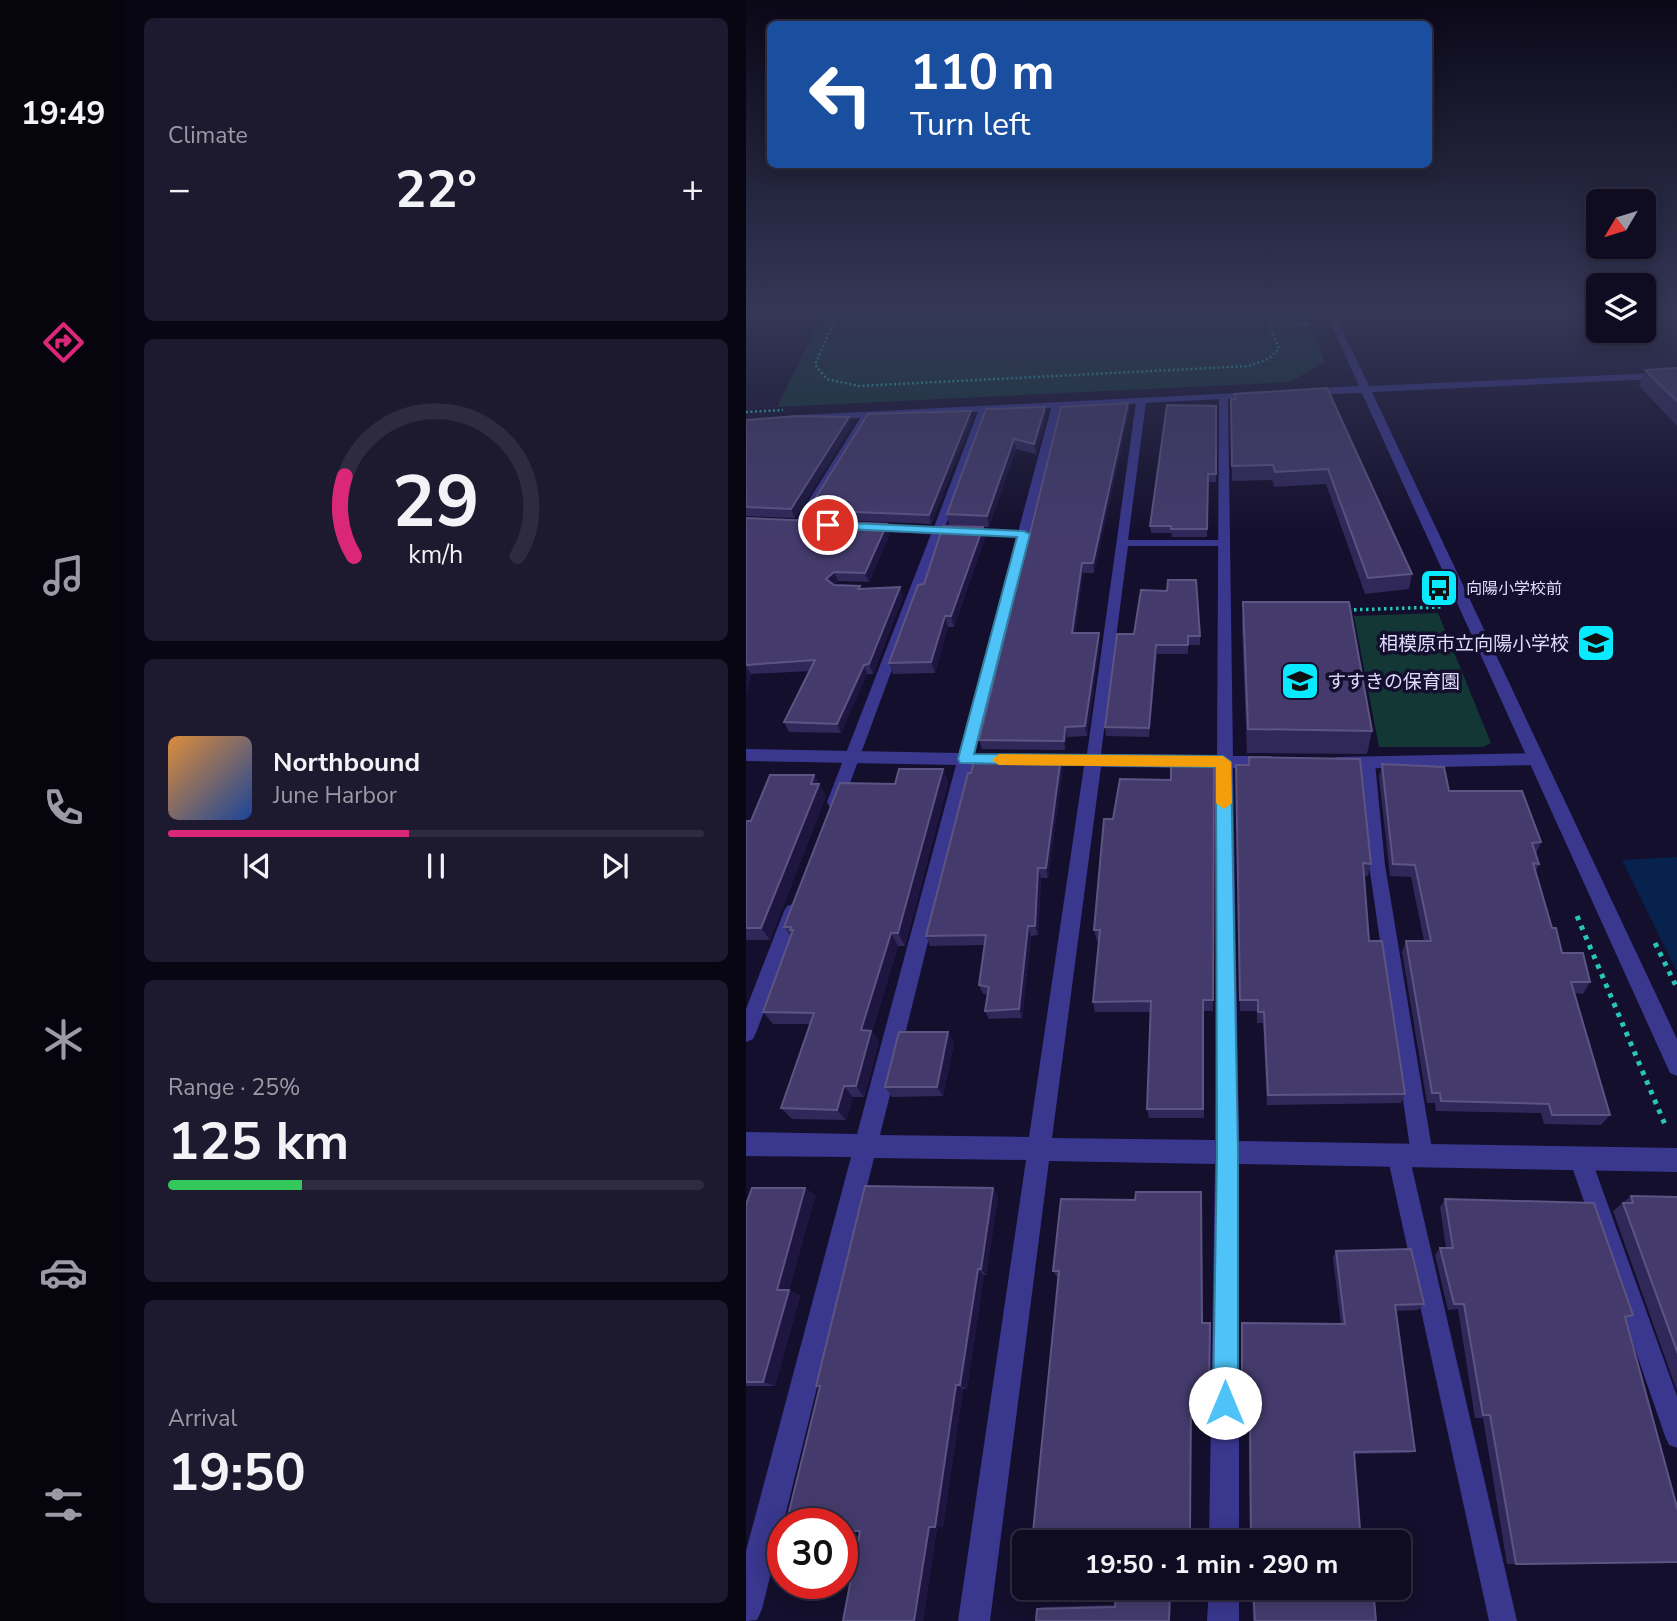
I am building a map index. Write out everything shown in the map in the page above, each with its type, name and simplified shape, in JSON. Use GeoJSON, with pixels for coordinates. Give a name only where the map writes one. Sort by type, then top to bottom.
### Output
{"type":"FeatureCollection","features":[{"type":"Feature","properties":{"kind":"street"},"geometry":{"type":"LineString","coordinates":[[1363,384],[1678,1066]]}},
{"type":"Feature","properties":{"kind":"street"},"geometry":{"type":"LineString","coordinates":[[1288,393],[1485,384]]}},
{"type":"Feature","properties":{"kind":"street"},"geometry":{"type":"LineString","coordinates":[[786,418],[1262,395]]}},
{"type":"Feature","properties":{"kind":"street"},"geometry":{"type":"LineString","coordinates":[[1223,397],[1227,1152],[1224,1530]]}},
{"type":"Feature","properties":{"kind":"street"},"geometry":{"type":"LineString","coordinates":[[746,1609],[1057,405]]}},
{"type":"Feature","properties":{"kind":"street"},"geometry":{"type":"LineString","coordinates":[[746,755],[991,760]]}},
{"type":"Feature","properties":{"kind":"street"},"geometry":{"type":"LineString","coordinates":[[1029,760],[1288,762]]}},
{"type":"Feature","properties":{"kind":"street"},"geometry":{"type":"LineString","coordinates":[[1314,763],[1537,760]]}},
{"type":"Feature","properties":{"kind":"street"},"geometry":{"type":"LineString","coordinates":[[974,1621],[1093,761]]}},
{"type":"Feature","properties":{"kind":"street"},"geometry":{"type":"LineString","coordinates":[[746,1144],[1678,1160]]}},
{"type":"Feature","properties":{"kind":"street"},"geometry":{"type":"LineString","coordinates":[[1223,1621],[1224,1600]]}},
{"type":"Feature","properties":{"kind":"lane"},"geometry":{"type":"LineString","coordinates":[[1093,761],[1141,401]]}},
{"type":"Feature","properties":{"kind":"lane"},"geometry":{"type":"LineString","coordinates":[[829,819],[853,757],[907,590],[937,531],[984,409]]}},
{"type":"Feature","properties":{"kind":"lane"},"geometry":{"type":"LineString","coordinates":[[800,524],[867,414]]}},
{"type":"Feature","properties":{"kind":"lane"},"geometry":{"type":"LineString","coordinates":[[787,523],[814,524]]}},
{"type":"Feature","properties":{"kind":"lane"},"geometry":{"type":"LineString","coordinates":[[855,527],[1024,534]]}},
{"type":"Feature","properties":{"kind":"lane"},"geometry":{"type":"LineString","coordinates":[[1121,543],[1224,543]]}},
{"type":"Feature","properties":{"kind":"lane"},"geometry":{"type":"LineString","coordinates":[[1367,763],[1410,1155],[1503,1621]]}},
{"type":"Feature","properties":{"kind":"lane"},"geometry":{"type":"LineString","coordinates":[[746,1033],[800,895]]}},
{"type":"Feature","properties":{"kind":"lane"},"geometry":{"type":"LineString","coordinates":[[1580,1158],[1678,1436]]}},
{"type":"Feature","properties":{"kind":"path"},"geometry":{"type":"LineString","coordinates":[[846,384],[859,386],[905,384]]}},
{"type":"Feature","properties":{"kind":"path"},"geometry":{"type":"LineString","coordinates":[[1347,610],[1443,607]]}},
{"type":"Feature","properties":{"kind":"path"},"geometry":{"type":"LineString","coordinates":[[1575,912],[1666,1127]]}},
{"type":"Feature","properties":{"kind":"green space"},"geometry":{"type":"Polygon","coordinates":[[[789,384],[1256,384],[777,407],[789,384]]]}},
{"type":"Feature","properties":{"kind":"green space"},"geometry":{"type":"Polygon","coordinates":[[[1438,613],[1491,743],[1483,747],[1379,747],[1354,616],[1438,613]]]}},
{"type":"Feature","properties":{"kind":"water"},"geometry":{"type":"Polygon","coordinates":[[[1678,857],[1677,972],[1622,860],[1678,857]]]}},
{"type":"Feature","properties":{"kind":"building"},"geometry":{"type":"Polygon","coordinates":[[[1659,384],[1678,384],[1678,402],[1659,384]]]}},
{"type":"Feature","properties":{"kind":"building"},"geometry":{"type":"Polygon","coordinates":[[[1327,388],[1412,574],[1368,578],[1328,469],[1275,472],[1273,465],[1232,466],[1231,399],[1236,399],[1234,394],[1327,388]]]}},
{"type":"Feature","properties":{"kind":"building"},"geometry":{"type":"Polygon","coordinates":[[[1128,403],[1093,563],[1082,563],[1072,633],[1099,633],[1085,726],[1065,727],[1064,741],[979,740],[1061,407],[1128,403]]]}},
{"type":"Feature","properties":{"kind":"building"},"geometry":{"type":"Polygon","coordinates":[[[1167,405],[1216,406],[1216,474],[1208,474],[1207,529],[1150,526],[1167,405]]]}},
{"type":"Feature","properties":{"kind":"building"},"geometry":{"type":"Polygon","coordinates":[[[1045,407],[1034,444],[1014,439],[987,516],[947,514],[986,409],[1045,407]]]}},
{"type":"Feature","properties":{"kind":"building"},"geometry":{"type":"Polygon","coordinates":[[[971,411],[929,515],[808,510],[868,414],[971,411]]]}},
{"type":"Feature","properties":{"kind":"building"},"geometry":{"type":"Polygon","coordinates":[[[796,416],[849,417],[791,509],[746,507],[746,420],[796,416]]]}},
{"type":"Feature","properties":{"kind":"building"},"geometry":{"type":"Polygon","coordinates":[[[746,518],[887,524],[865,573],[834,572],[826,579],[834,585],[860,586],[858,589],[900,587],[869,664],[864,665],[837,724],[784,722],[815,660],[746,665],[746,518]]]}},
{"type":"Feature","properties":{"kind":"building"},"geometry":{"type":"Polygon","coordinates":[[[943,526],[983,527],[951,616],[945,616],[931,662],[889,663],[918,585],[924,584],[943,526]]]}},
{"type":"Feature","properties":{"kind":"building"},"geometry":{"type":"Polygon","coordinates":[[[1168,580],[1196,580],[1200,636],[1188,636],[1188,645],[1156,645],[1149,728],[1105,727],[1117,634],[1134,634],[1141,590],[1167,591],[1168,580]]]}},
{"type":"Feature","properties":{"kind":"building","name":"すすきの保育園"},"geometry":{"type":"Polygon","coordinates":[[[1243,602],[1349,602],[1372,731],[1248,729],[1243,602]]]}},
{"type":"Feature","properties":{"kind":"building"},"geometry":{"type":"Polygon","coordinates":[[[975,756],[1061,757],[1046,868],[1038,868],[1035,926],[1028,926],[1019,1009],[985,1011],[989,987],[979,985],[986,935],[926,936],[968,773],[971,773],[975,756]]]}},
{"type":"Feature","properties":{"kind":"building"},"geometry":{"type":"Polygon","coordinates":[[[1249,757],[1360,759],[1371,864],[1363,863],[1369,941],[1382,941],[1405,1094],[1268,1095],[1264,1012],[1258,1012],[1258,1000],[1240,1000],[1236,765],[1249,765],[1249,757]]]}},
{"type":"Feature","properties":{"kind":"building"},"geometry":{"type":"Polygon","coordinates":[[[1382,764],[1444,767],[1449,791],[1522,791],[1541,842],[1532,843],[1539,864],[1533,863],[1552,928],[1556,928],[1562,953],[1583,953],[1590,982],[1571,982],[1610,1115],[1552,1115],[1549,1104],[1441,1101],[1440,1093],[1432,1093],[1406,941],[1431,941],[1415,865],[1393,864],[1382,764]]]}},
{"type":"Feature","properties":{"kind":"building"},"geometry":{"type":"Polygon","coordinates":[[[1171,766],[1214,766],[1213,1000],[1203,1000],[1203,1109],[1147,1109],[1151,1001],[1093,1002],[1100,930],[1094,930],[1104,819],[1113,819],[1120,779],[1171,780],[1171,766]]]}},
{"type":"Feature","properties":{"kind":"building"},"geometry":{"type":"Polygon","coordinates":[[[899,769],[943,769],[898,933],[891,933],[861,1030],[871,1031],[856,1086],[844,1086],[837,1110],[781,1108],[814,1013],[763,1012],[793,930],[790,930],[791,927],[784,927],[840,783],[895,784],[899,769]]]}},
{"type":"Feature","properties":{"kind":"building"},"geometry":{"type":"Polygon","coordinates":[[[770,775],[814,775],[811,784],[819,784],[761,928],[746,928],[746,821],[751,821],[770,775]]]}},
{"type":"Feature","properties":{"kind":"building"},"geometry":{"type":"Polygon","coordinates":[[[899,1032],[948,1032],[937,1087],[885,1087],[899,1032]]]}},
{"type":"Feature","properties":{"kind":"building"},"geometry":{"type":"Polygon","coordinates":[[[865,1186],[993,1188],[960,1385],[956,1385],[935,1527],[929,1527],[914,1621],[843,1621],[847,1599],[858,1599],[858,1508],[790,1508],[820,1386],[816,1386],[865,1186]]]}},
{"type":"Feature","properties":{"kind":"building"},"geometry":{"type":"Polygon","coordinates":[[[752,1188],[805,1188],[777,1290],[789,1290],[763,1382],[746,1382],[746,1205],[752,1188]]]}},
{"type":"Feature","properties":{"kind":"building"},"geometry":{"type":"Polygon","coordinates":[[[1136,1192],[1201,1192],[1202,1323],[1210,1323],[1209,1396],[1191,1396],[1190,1530],[1033,1530],[1059,1271],[1053,1271],[1061,1199],[1135,1200],[1136,1192]]]}},
{"type":"Feature","properties":{"kind":"building"},"geometry":{"type":"Polygon","coordinates":[[[1631,1196],[1678,1197],[1678,1354],[1623,1203],[1633,1203],[1631,1196]]]}},
{"type":"Feature","properties":{"kind":"building"},"geometry":{"type":"Polygon","coordinates":[[[1445,1199],[1594,1203],[1633,1315],[1625,1317],[1678,1511],[1678,1562],[1516,1564],[1490,1415],[1483,1415],[1464,1304],[1454,1304],[1440,1248],[1453,1248],[1445,1199]]]}},
{"type":"Feature","properties":{"kind":"building"},"geometry":{"type":"Polygon","coordinates":[[[1411,1249],[1424,1304],[1395,1305],[1415,1451],[1354,1452],[1360,1530],[1251,1530],[1250,1420],[1246,1420],[1245,1396],[1242,1396],[1242,1323],[1345,1324],[1336,1251],[1411,1249]]]}},
{"type":"Feature","properties":{"kind":"building"},"geometry":{"type":"Polygon","coordinates":[[[1115,1600],[1170,1600],[1169,1621],[1036,1621],[1037,1609],[1115,1607],[1115,1600]]]}},
{"type":"Feature","properties":{"kind":"building"},"geometry":{"type":"Polygon","coordinates":[[[1254,1600],[1374,1600],[1376,1621],[1255,1621],[1254,1600]]]}},
{"type":"Feature","properties":{"kind":"slow traffic"},"geometry":{"type":"LineString","coordinates":[[999,760],[1223,762],[1224,803]]}},
{"type":"Feature","properties":{"kind":"place","name":"向陽小学校前"},"geometry":{"type":"Point","coordinates":[1439,588]}},
{"type":"Feature","properties":{"kind":"place","name":"相模原市立向陽小学校"},"geometry":{"type":"Point","coordinates":[1596,643]}},
{"type":"Feature","properties":{"kind":"place","name":"すすきの保育園"},"geometry":{"type":"Point","coordinates":[1300,681]}},
{"type":"Feature","properties":{"kind":"route"},"geometry":{"type":"LineString","coordinates":[[828,525],[1024,534],[965,759],[1223,762],[1227,1152],[1225,1403]]}}]}
